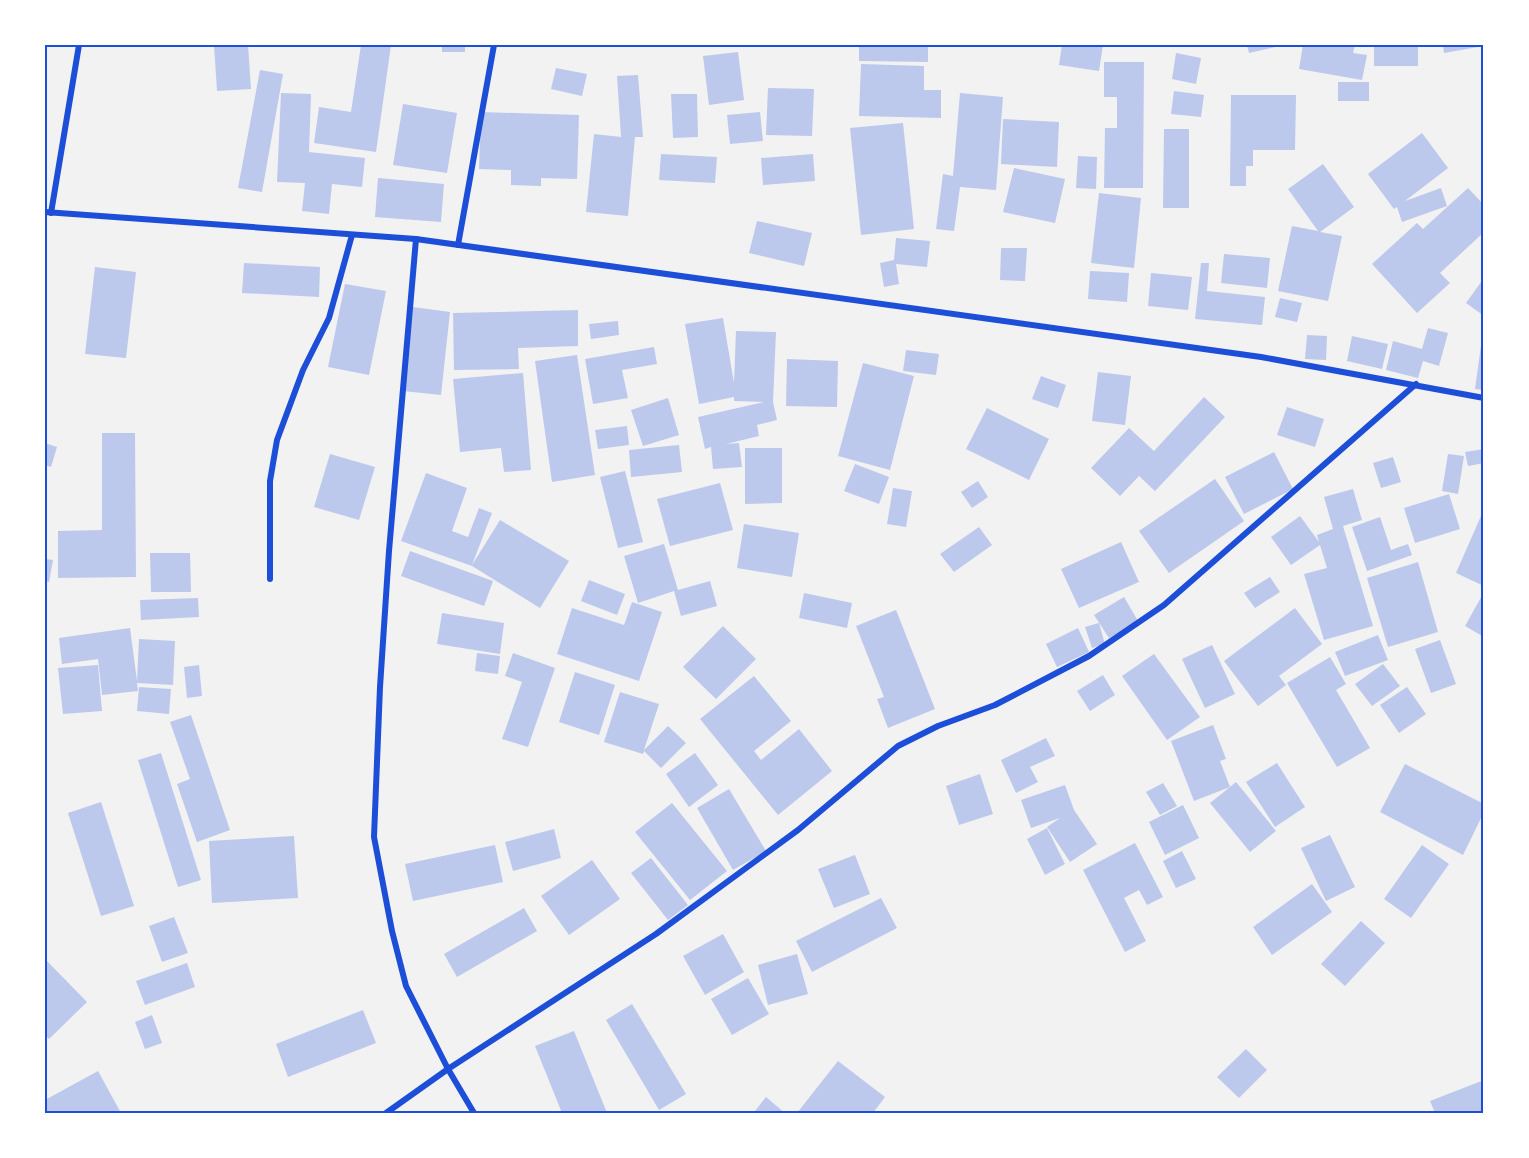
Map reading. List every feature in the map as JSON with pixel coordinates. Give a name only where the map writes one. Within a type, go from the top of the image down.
[{"type":"street","points":[[79,45],[48,213],[416,239],[1261,357],[1484,398]]},
{"type":"street","points":[[458,245],[494,45]]},
{"type":"street","points":[[270,579],[270,481],[277,440],[303,370],[329,318],[352,235]]},
{"type":"street","points":[[416,239],[389,550],[380,687],[374,837],[392,931],[406,986],[448,1069],[474,1113]]},
{"type":"street","points":[[386,1113],[448,1069],[656,934],[798,830],[898,746],[938,726],[995,705],[1089,656],[1164,605],[1416,384]]},
{"type":"building","points":[[214,45],[248,45],[251,89],[217,91]]},
{"type":"building","points":[[361,45],[391,45],[376,152],[314,143],[319,107],[351,112]]},
{"type":"building","points":[[442,45],[465,45],[465,52],[442,52]]},
{"type":"building","points":[[859,45],[928,45],[928,62],[859,61]]},
{"type":"building","points":[[1062,45],[1103,45],[1099,71],[1059,65]]},
{"type":"building","points":[[1247,45],[1280,45],[1280,46],[1249,53]]},
{"type":"building","points":[[1303,45],[1355,45],[1353,53],[1367,55],[1362,80],[1299,69]]},
{"type":"building","points":[[1374,45],[1418,45],[1418,66],[1374,66]]},
{"type":"building","points":[[1443,45],[1484,45],[1484,46],[1444,53]]},
{"type":"building","points":[[738,52],[744,100],[709,105],[703,56]]},
{"type":"building","points":[[1176,53],[1201,58],[1196,84],[1172,79]]},
{"type":"building","points":[[1104,62],[1144,62],[1143,188],[1104,188],[1105,128],[1117,128],[1117,97],[1104,97]]},
{"type":"building","points":[[861,64],[924,66],[924,90],[941,90],[941,118],[859,116]]},
{"type":"building","points":[[556,68],[587,74],[582,96],[551,89]]},
{"type":"building","points":[[260,70],[283,74],[262,192],[238,188]]},
{"type":"building","points":[[638,75],[643,137],[635,137],[628,216],[586,212],[594,134],[621,137],[617,76]]},
{"type":"building","points":[[1338,82],[1369,82],[1369,101],[1338,101]]},
{"type":"building","points":[[768,88],[814,89],[812,136],[766,135]]},
{"type":"building","points":[[1174,91],[1204,95],[1201,117],[1171,114]]},
{"type":"building","points":[[281,93],[311,94],[309,152],[365,158],[362,187],[332,184],[329,214],[302,211],[305,183],[277,182]]},
{"type":"building","points":[[960,93],[1003,97],[996,190],[960,187],[954,231],[936,229],[943,174],[953,176]]},
{"type":"building","points":[[671,94],[697,94],[698,137],[673,138]]},
{"type":"building","points":[[1231,95],[1296,95],[1295,150],[1253,150],[1253,166],[1246,166],[1246,186],[1230,186]]},
{"type":"building","points":[[403,104],[457,113],[447,173],[393,165]]},
{"type":"building","points":[[481,112],[579,115],[577,179],[541,178],[541,186],[511,185],[511,170],[479,169]]},
{"type":"building","points":[[760,112],[763,141],[730,144],[727,115]]},
{"type":"building","points":[[1003,119],[1059,122],[1057,167],[1001,164]]},
{"type":"building","points":[[903,123],[914,229],[861,235],[850,128]]},
{"type":"building","points":[[1164,129],[1189,129],[1189,208],[1163,208]]},
{"type":"building","points":[[1422,133],[1448,168],[1405,201],[1441,188],[1447,206],[1402,222],[1397,207],[1394,209],[1368,174]]},
{"type":"building","points":[[661,154],[717,157],[715,183],[659,180]]},
{"type":"building","points":[[813,154],[815,181],[763,185],[761,158]]},
{"type":"building","points":[[1078,156],[1097,157],[1096,189],[1076,188]]},
{"type":"building","points":[[1323,164],[1354,207],[1320,232],[1342,236],[1328,301],[1278,291],[1292,226],[1318,231],[1288,189]]},
{"type":"building","points":[[1014,168],[1065,179],[1055,223],[1003,212]]},
{"type":"building","points":[[378,178],[444,184],[441,222],[375,217]]},
{"type":"building","points":[[1468,188],[1484,205],[1484,232],[1440,273],[1450,283],[1417,313],[1372,264],[1417,223],[1423,229]]},
{"type":"building","points":[[1099,193],[1141,198],[1134,268],[1091,263]]},
{"type":"building","points":[[757,221],[812,233],[804,266],[749,253]]},
{"type":"building","points":[[896,238],[930,241],[927,267],[896,264],[899,284],[884,287],[880,263],[894,260]]},
{"type":"building","points":[[1001,248],[1027,248],[1025,281],[1000,280]]},
{"type":"building","points":[[1224,254],[1270,258],[1267,288],[1221,283]]},
{"type":"building","points":[[244,263],[320,267],[319,297],[242,293]]},
{"type":"building","points":[[1201,263],[1209,263],[1207,291],[1265,297],[1262,325],[1195,319]]},
{"type":"building","points":[[95,267],[136,272],[126,358],[85,354]]},
{"type":"building","points":[[1090,271],[1129,273],[1127,302],[1088,299]]},
{"type":"building","points":[[1151,273],[1192,277],[1188,310],[1148,306]]},
{"type":"building","points":[[1484,278],[1484,316],[1466,303]]},
{"type":"building","points":[[345,284],[386,291],[369,375],[328,367]]},
{"type":"building","points":[[1280,298],[1302,303],[1297,322],[1275,317]]},
{"type":"building","points":[[413,307],[450,312],[441,395],[403,391]]},
{"type":"building","points":[[578,310],[578,346],[518,348],[519,369],[454,370],[453,313]]},
{"type":"building","points":[[723,318],[734,383],[736,331],[776,332],[773,402],[777,420],[757,425],[759,436],[726,444],[739,443],[742,467],[713,469],[711,447],[705,449],[698,417],[764,402],[734,401],[734,397],[699,404],[685,324]]},
{"type":"building","points":[[618,321],[619,335],[591,339],[589,324]]},
{"type":"building","points":[[1428,328],[1448,333],[1439,366],[1423,361],[1418,378],[1386,370],[1393,341],[1422,349]]},
{"type":"building","points":[[1484,331],[1484,390],[1475,389]]},
{"type":"building","points":[[1307,335],[1327,336],[1326,360],[1305,359]]},
{"type":"building","points":[[1352,336],[1388,344],[1382,369],[1347,361]]},
{"type":"building","points":[[654,347],[657,364],[622,370],[628,398],[593,404],[585,359]]},
{"type":"building","points":[[906,350],[939,354],[936,375],[903,371]]},
{"type":"building","points":[[577,355],[595,475],[552,482],[535,361]]},
{"type":"building","points":[[787,359],[838,361],[837,407],[786,406]]},
{"type":"building","points":[[863,363],[914,376],[890,470],[838,456]]},
{"type":"building","points":[[1098,372],[1131,376],[1125,425],[1092,421]]},
{"type":"building","points":[[523,373],[531,470],[504,472],[501,448],[460,452],[453,379]]},
{"type":"building","points":[[1041,376],[1066,385],[1058,408],[1032,399]]},
{"type":"building","points":[[1204,397],[1225,417],[1155,491],[1139,476],[1120,496],[1091,468],[1129,428],[1154,451]]},
{"type":"building","points":[[668,398],[679,435],[643,446],[631,410]]},
{"type":"building","points":[[1287,407],[1324,419],[1315,447],[1277,435]]},
{"type":"building","points":[[987,408],[1049,439],[1029,480],[966,449]]},
{"type":"building","points":[[627,426],[629,445],[598,449],[595,430]]},
{"type":"building","points":[[102,433],[135,433],[136,577],[58,578],[58,531],[102,530]]},
{"type":"building","points":[[45,443],[57,447],[51,467],[45,465]]},
{"type":"building","points":[[679,445],[682,472],[631,477],[629,450]]},
{"type":"building","points":[[745,448],[782,448],[782,503],[745,504]]},
{"type":"building","points":[[1484,449],[1484,463],[1468,466],[1465,452]]},
{"type":"building","points":[[1274,452],[1293,489],[1244,514],[1225,477]]},
{"type":"building","points":[[330,454],[375,467],[359,520],[314,507]]},
{"type":"building","points":[[1448,454],[1464,456],[1458,494],[1442,491]]},
{"type":"building","points":[[1393,457],[1401,482],[1381,488],[1373,463]]},
{"type":"building","points":[[855,464],[889,477],[879,504],[844,491]]},
{"type":"building","points":[[625,471],[643,542],[618,548],[600,477]]},
{"type":"building","points":[[426,473],[467,488],[452,531],[468,537],[479,508],[492,513],[472,565],[500,520],[569,561],[540,608],[472,566],[401,541]]},
{"type":"building","points":[[1215,479],[1244,521],[1169,573],[1139,531]]},
{"type":"building","points":[[978,481],[988,497],[972,508],[961,492]]},
{"type":"building","points":[[720,483],[733,530],[670,546],[657,499]]},
{"type":"building","points":[[893,488],[912,491],[906,527],[887,524]]},
{"type":"building","points":[[1353,489],[1362,520],[1343,526],[1373,626],[1324,640],[1304,574],[1327,568],[1320,545],[1291,565],[1271,537],[1300,516],[1319,542],[1317,535],[1333,529],[1324,497]]},
{"type":"building","points":[[1449,494],[1460,529],[1415,543],[1404,508]]},
{"type":"building","points":[[1484,509],[1484,586],[1456,573]]},
{"type":"building","points":[[1380,517],[1391,550],[1408,544],[1412,555],[1367,571],[1352,527]]},
{"type":"building","points":[[744,524],[799,533],[792,577],[737,568]]},
{"type":"building","points":[[979,527],[992,545],[954,572],[940,554]]},
{"type":"building","points":[[1121,542],[1139,582],[1079,608],[1061,569]]},
{"type":"building","points":[[664,544],[678,590],[710,581],[717,606],[681,616],[674,591],[638,603],[624,556]]},
{"type":"building","points":[[410,551],[493,581],[484,606],[401,576]]},
{"type":"building","points":[[150,553],[190,553],[191,592],[151,592]]},
{"type":"building","points":[[45,559],[53,560],[49,582],[45,581]]},
{"type":"building","points":[[1418,562],[1438,632],[1388,647],[1367,578]]},
{"type":"building","points":[[1270,577],[1280,592],[1255,608],[1244,593]]},
{"type":"building","points":[[589,580],[625,594],[617,615],[581,601]]},
{"type":"building","points":[[1484,592],[1484,637],[1465,626]]},
{"type":"building","points":[[804,593],[852,603],[847,628],[799,618]]},
{"type":"building","points":[[1124,597],[1138,621],[1109,638],[1094,615]]},
{"type":"building","points":[[198,598],[199,617],[141,620],[140,600]]},
{"type":"building","points":[[632,602],[662,612],[639,681],[557,654],[572,608],[624,625]]},
{"type":"building","points":[[1295,608],[1322,644],[1279,676],[1286,685],[1258,706],[1224,661]]},
{"type":"building","points":[[896,610],[935,709],[888,728],[877,699],[884,697],[856,626]]},
{"type":"building","points":[[442,613],[504,623],[500,654],[437,644]]},
{"type":"building","points":[[1099,623],[1105,644],[1092,648],[1085,627]]},
{"type":"building","points":[[723,626],[756,659],[716,699],[683,667]]},
{"type":"building","points":[[130,628],[137,681],[139,639],[175,641],[173,685],[137,683],[138,691],[102,695],[98,659],[62,664],[59,638]]},
{"type":"building","points":[[1078,628],[1089,652],[1057,667],[1046,644]]},
{"type":"building","points":[[1378,635],[1388,660],[1345,676],[1335,652]]},
{"type":"building","points":[[1440,640],[1456,684],[1431,693],[1415,649]]},
{"type":"building","points":[[1212,645],[1235,694],[1205,708],[1182,659]]},
{"type":"building","points":[[477,653],[500,656],[498,674],[475,671]]},
{"type":"building","points":[[513,653],[555,668],[528,747],[502,739],[522,682],[505,676]]},
{"type":"building","points":[[1154,654],[1200,717],[1167,740],[1122,676]]},
{"type":"building","points":[[1330,657],[1346,684],[1336,690],[1370,748],[1337,767],[1287,683]]},
{"type":"building","points":[[1383,664],[1400,686],[1372,706],[1355,684]]},
{"type":"building","points":[[98,665],[102,711],[63,714],[58,668]]},
{"type":"building","points":[[199,665],[202,696],[187,698],[184,667]]},
{"type":"building","points":[[575,672],[615,685],[599,735],[559,722]]},
{"type":"building","points":[[1103,675],[1115,695],[1090,711],[1077,691]]},
{"type":"building","points":[[754,676],[791,721],[754,751],[761,760],[799,729],[832,771],[778,815],[700,719]]},
{"type":"building","points":[[139,687],[171,689],[169,714],[137,711]]},
{"type":"building","points":[[1407,687],[1426,714],[1399,733],[1380,705]]},
{"type":"building","points":[[620,692],[659,704],[644,750],[668,726],[686,743],[661,768],[644,751],[643,754],[604,742]]},
{"type":"building","points":[[191,715],[230,830],[197,842],[177,784],[190,779],[170,722]]},
{"type":"building","points":[[1213,725],[1226,759],[1220,761],[1230,787],[1194,801],[1171,741]]},
{"type":"building","points":[[1046,738],[1055,756],[1030,767],[1038,782],[1016,793],[1001,760]]},
{"type":"building","points":[[161,753],[201,880],[178,887],[138,760]]},
{"type":"building","points":[[695,753],[718,785],[689,807],[666,774]]},
{"type":"building","points":[[1277,763],[1305,807],[1275,827],[1246,782]]},
{"type":"building","points":[[1405,764],[1484,804],[1484,812],[1463,855],[1380,812]]},
{"type":"building","points":[[980,774],[993,814],[959,825],[946,786]]},
{"type":"building","points":[[1236,782],[1276,831],[1250,852],[1210,803]]},
{"type":"building","points":[[1163,783],[1177,806],[1160,815],[1146,792]]},
{"type":"building","points":[[1065,785],[1074,810],[1097,844],[1070,862],[1047,827],[1060,818],[1031,828],[1021,800]]},
{"type":"building","points":[[729,789],[766,851],[733,870],[697,808]]},
{"type":"building","points":[[101,802],[134,906],[101,916],[68,813]]},
{"type":"building","points":[[672,803],[727,871],[690,900],[635,832]]},
{"type":"building","points":[[1183,805],[1199,838],[1165,855],[1149,822]]},
{"type":"building","points":[[1047,828],[1065,864],[1045,875],[1027,839]]},
{"type":"building","points":[[554,829],[561,858],[513,871],[505,842]]},
{"type":"building","points":[[1330,835],[1355,887],[1326,901],[1301,848]]},
{"type":"building","points":[[294,836],[298,898],[212,903],[209,841]]},
{"type":"building","points":[[1135,843],[1163,897],[1147,905],[1139,890],[1124,898],[1146,941],[1125,952],[1083,870]]},
{"type":"building","points":[[495,845],[503,882],[413,901],[405,864]]},
{"type":"building","points":[[1422,845],[1449,864],[1411,918],[1384,899]]},
{"type":"building","points":[[1182,851],[1196,879],[1176,888],[1163,861]]},
{"type":"building","points":[[855,855],[870,894],[834,908],[818,869]]},
{"type":"building","points":[[651,858],[688,905],[668,920],[631,873]]},
{"type":"building","points":[[592,860],[620,899],[569,935],[541,896]]},
{"type":"building","points":[[1312,884],[1332,912],[1272,955],[1253,927]]},
{"type":"building","points":[[881,898],[897,928],[812,972],[796,941]]},
{"type":"building","points":[[524,908],[537,931],[457,977],[444,954]]},
{"type":"building","points":[[174,917],[188,953],[162,962],[149,926]]},
{"type":"building","points":[[1361,921],[1385,943],[1345,986],[1321,964]]},
{"type":"building","points":[[723,934],[744,972],[705,995],[683,956]]},
{"type":"building","points":[[797,954],[808,994],[768,1005],[758,965]]},
{"type":"building","points":[[45,959],[87,1002],[49,1039],[45,1035]]},
{"type":"building","points":[[187,963],[195,987],[145,1005],[136,981]]},
{"type":"building","points":[[748,978],[769,1014],[732,1035],[711,999]]},
{"type":"building","points":[[632,1004],[686,1094],[659,1110],[606,1020]]},
{"type":"building","points":[[363,1010],[376,1043],[288,1077],[276,1044]]},
{"type":"building","points":[[152,1015],[162,1043],[145,1049],[135,1022]]},
{"type":"building","points":[[574,1031],[607,1113],[562,1113],[535,1046]]},
{"type":"building","points":[[1246,1049],[1267,1070],[1239,1098],[1217,1077]]},
{"type":"building","points":[[838,1061],[885,1097],[873,1113],[797,1113]]},
{"type":"building","points":[[98,1071],[121,1113],[45,1113],[45,1100]]},
{"type":"building","points":[[1484,1080],[1484,1113],[1435,1113],[1430,1101]]},
{"type":"building","points":[[766,1097],[785,1113],[755,1111]]}]
